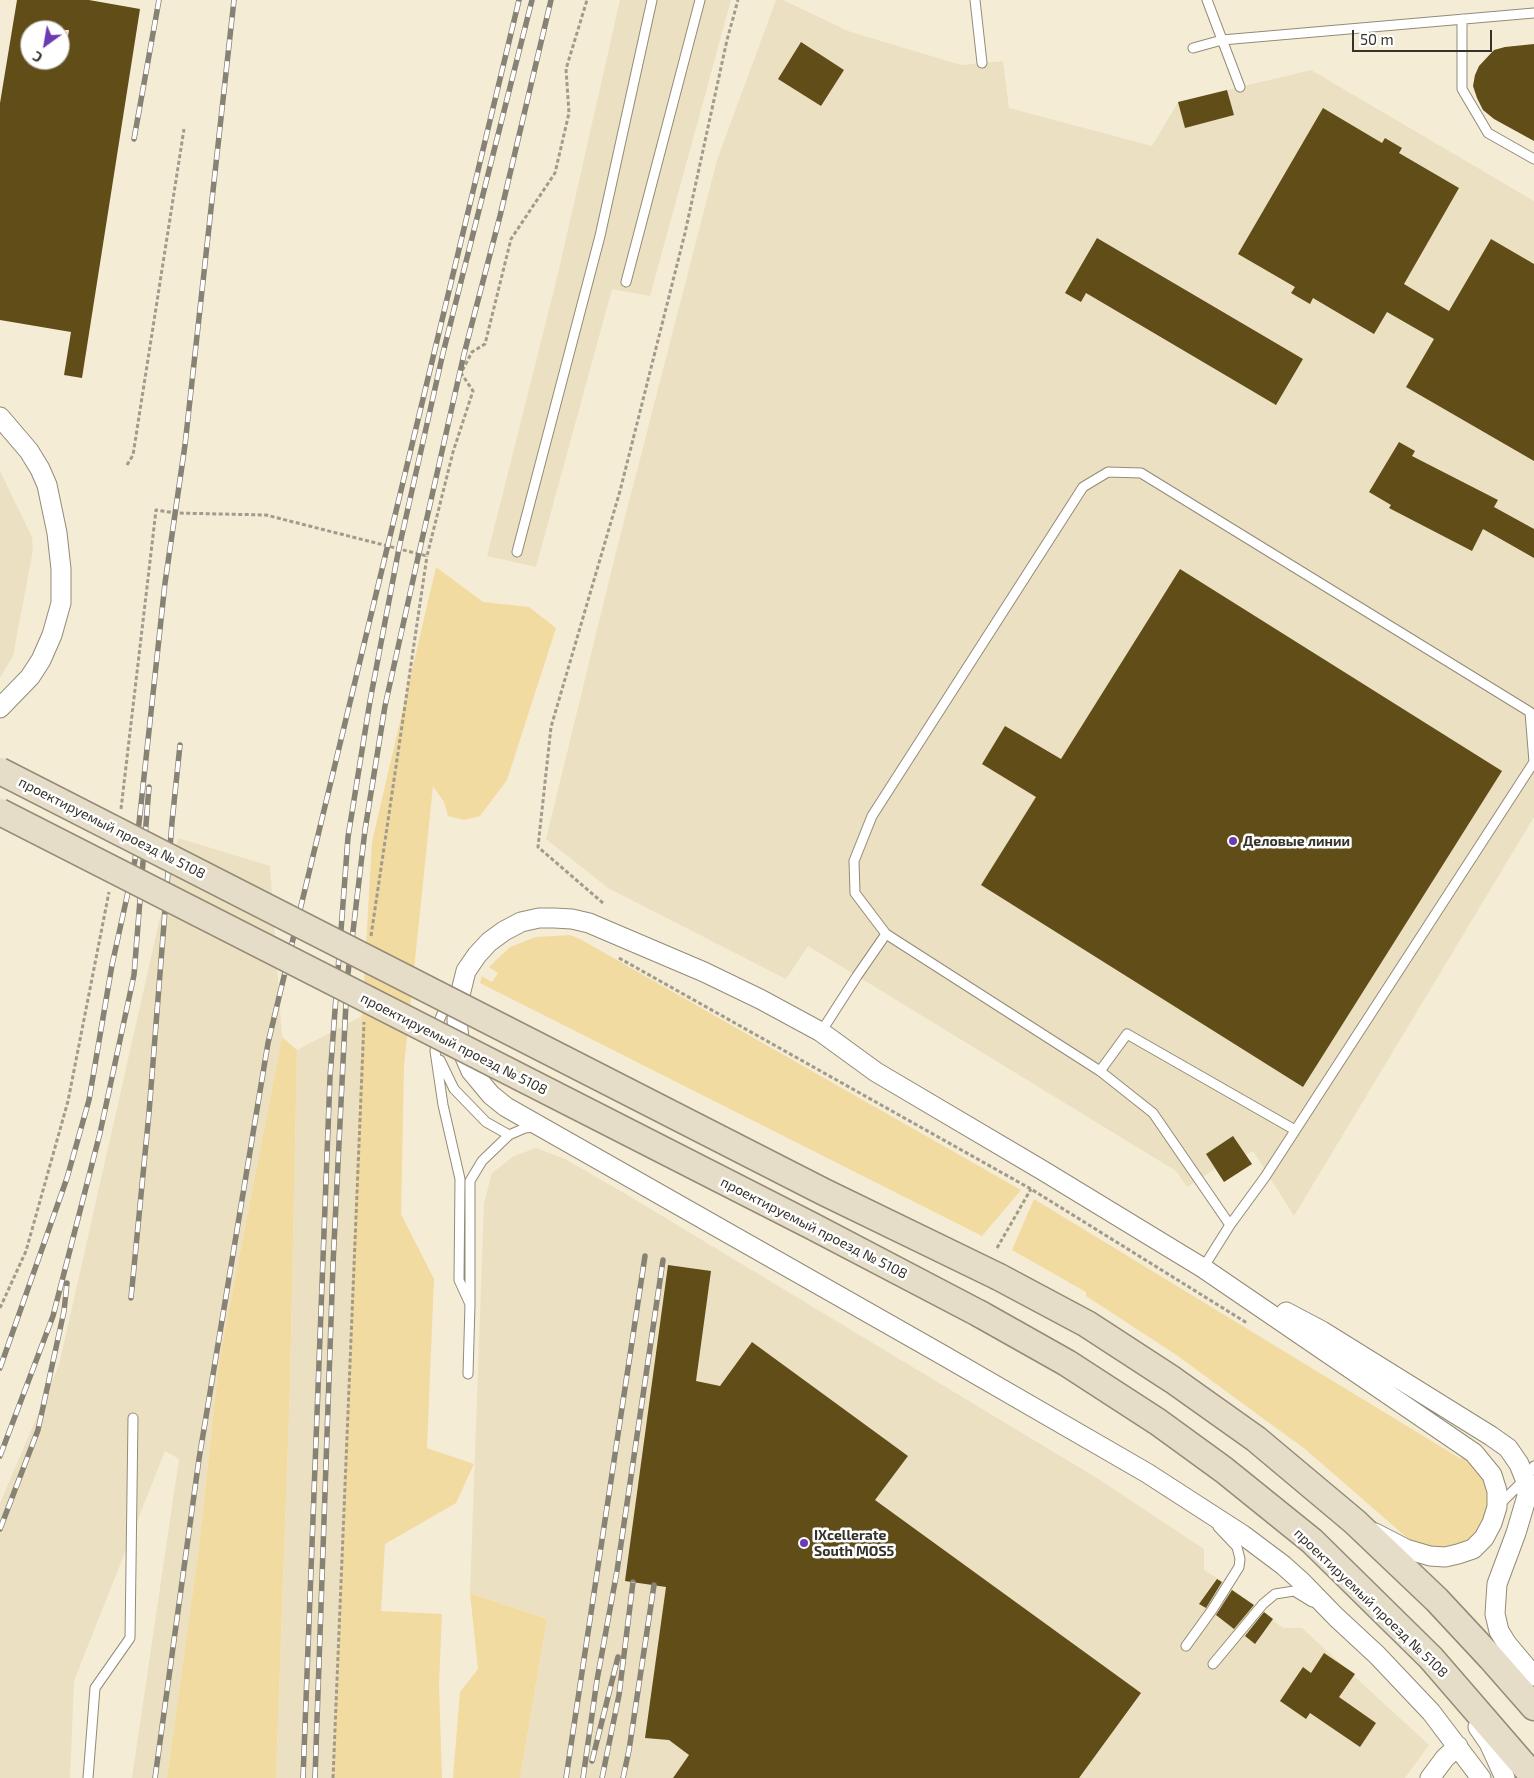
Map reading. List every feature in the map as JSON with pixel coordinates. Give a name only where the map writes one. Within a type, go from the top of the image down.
[{"type":"main road","name":"проектируемый проезд № 5108","points":[[0,771],[1087,1324],[1173,1380],[1256,1439],[1355,1522],[1437,1600],[1534,1707]]},
{"type":"main road","name":"проектируемый проезд № 5108","points":[[0,812],[803,1222],[980,1314],[1067,1363],[1158,1422],[1224,1470],[1312,1541],[1431,1658],[1534,1777]]},
{"type":"street","points":[[0,417],[29,451],[47,485],[61,569],[60,603],[48,644],[41,660],[15,695],[0,708]]},
{"type":"street","points":[[1355,1522],[1406,1549],[1430,1556],[1444,1557],[1458,1554],[1472,1549],[1484,1538],[1492,1523],[1497,1491],[1492,1475],[1474,1453],[1203,1268],[876,1072],[821,1032],[760,999],[704,972],[589,923],[572,919],[539,918],[521,922],[489,942],[477,955],[466,972],[458,1003],[457,1021],[464,1055],[471,1071],[491,1095],[506,1107],[1147,1473],[1243,1535],[1302,1582],[1377,1655],[1432,1712],[1481,1778]]},
{"type":"street","points":[[1203,1268],[1322,1331],[1491,1436],[1508,1448],[1519,1464],[1530,1472],[1527,1496],[1516,1533],[1497,1584],[1495,1614],[1499,1631],[1507,1644],[1534,1676]]},
{"type":"street","points":[[1431,1658],[1489,1743],[1505,1778]]},
{"type":"street","points":[[1430,1778],[1445,1758],[1458,1746]]},
{"type":"lane","points":[[517,552],[600,236],[652,0]]},
{"type":"lane","points":[[626,282],[700,0]]},
{"type":"lane","points":[[975,0],[982,63]]},
{"type":"lane","points":[[1207,0],[1240,87]]},
{"type":"lane","points":[[1193,48],[1222,40],[1534,13]]},
{"type":"lane","points":[[1462,19],[1462,89],[1488,132],[1534,159]]},
{"type":"lane","points":[[1203,1268],[1230,1225],[1265,1176],[1534,762],[1530,712],[1141,472],[1108,472],[1083,487],[872,816],[854,861],[855,893],[886,934],[1100,1071],[1153,1113],[1230,1225]]},
{"type":"lane","points":[[821,1032],[886,934]]},
{"type":"lane","points":[[466,972],[444,1006],[439,1021],[435,1051],[443,1105],[460,1179],[459,1280],[470,1304]]},
{"type":"lane","points":[[1100,1071],[1127,1034],[1295,1130]]},
{"type":"lane","points":[[435,1051],[454,1089],[486,1122],[509,1136]]},
{"type":"lane","points":[[468,1374],[470,1181],[482,1161],[509,1136],[525,1128],[539,1126]]},
{"type":"lane","points":[[88,1778],[95,1688],[130,1638],[133,1418]]},
{"type":"lane","points":[[1496,1507],[1530,1472]]},
{"type":"lane","points":[[1186,1646],[1235,1575],[1240,1559],[1237,1547],[1196,1506]]},
{"type":"lane","points":[[1213,1664],[1263,1604],[1275,1594],[1294,1591],[1336,1617]]},
{"type":"path","points":[[370,945],[427,556],[454,452],[473,391],[461,373],[472,352],[485,344],[510,239],[555,173],[569,113],[566,69],[587,0]]},
{"type":"path","points":[[603,903],[538,847],[551,727],[620,491],[685,233],[727,40],[738,0]]},
{"type":"path","points":[[126,465],[132,455],[184,129]]},
{"type":"path","points":[[120,814],[156,510],[175,513],[266,515],[427,556]]},
{"type":"path","points":[[0,1308],[26,1251],[68,1101],[110,883]]},
{"type":"path","points":[[332,1778],[364,1013]]},
{"type":"path","points":[[997,1248],[1031,1189]]},
{"type":"shaded area","points":[[620,0],[731,0],[650,296],[612,289],[536,567],[487,556],[557,278]]},
{"type":"shaded area","points":[[776,0],[783,0],[848,31],[961,65],[1003,61],[1009,108],[1152,146],[1178,102],[1311,70],[1534,201],[1534,817],[1294,1216],[1253,1151],[1246,1155],[1252,1164],[1224,1182],[1215,1169],[1187,1187],[1176,1171],[808,946],[786,979],[608,888],[546,839],[614,560],[717,160]]},
{"type":"shaded area","points":[[0,471],[32,537],[33,550],[13,656],[0,678]]},
{"type":"shaded area","points":[[436,567],[483,602],[529,607],[556,628],[507,780],[480,816],[464,820],[448,816],[444,802],[433,786],[404,1066],[401,1214],[434,1279],[427,1448],[474,1464],[456,1503],[385,1544],[381,1611],[442,1614],[439,1684],[442,1778],[332,1778],[362,1016],[372,842]]},
{"type":"shaded area","points":[[178,838],[270,866],[282,1037],[219,1361],[199,1546],[167,1778],[132,1778],[179,1459],[165,1451],[74,1681],[70,1778],[0,1778],[0,1503],[59,1365]]},
{"type":"shaded area","points":[[570,935],[1021,1190],[982,1236],[480,983],[482,976],[492,982],[498,973],[489,967],[510,947],[536,937]]},
{"type":"shaded area","points":[[362,1016],[332,1778],[276,1778],[290,1387],[297,1050]]},
{"type":"shaded area","points":[[282,1037],[297,1050],[290,1387],[276,1778],[167,1778],[199,1546],[219,1361]]},
{"type":"shaded area","points":[[536,1148],[565,1159],[624,1193],[1100,1480],[1204,1549],[1204,1570],[1283,1628],[1302,1628],[1429,1745],[1405,1778],[520,1778],[547,1619],[470,1593],[484,1203],[492,1173],[514,1156]]},
{"type":"shaded area","points":[[1034,1199],[1461,1459],[1465,1454],[1486,1480],[1489,1496],[1486,1521],[1476,1537],[1462,1547],[1430,1550],[1412,1542],[1305,1449],[1175,1354],[1086,1296],[1086,1292],[1012,1250]]},
{"type":"shaded area","points":[[470,1593],[547,1619],[520,1778],[453,1778],[460,1692],[478,1669]]},
{"type":"building","points":[[17,0],[89,0],[140,9],[82,378],[64,375],[71,332],[0,320],[0,103]]},
{"type":"building","points":[[801,42],[844,70],[821,106],[778,79]]},
{"type":"building","points":[[1534,44],[1534,141],[1494,119],[1483,110],[1473,86],[1479,66],[1494,50]]},
{"type":"building","points":[[1227,90],[1234,115],[1185,128],[1178,102]]},
{"type":"building","points":[[1323,108],[1382,143],[1385,138],[1402,148],[1399,153],[1459,188],[1404,284],[1449,311],[1491,239],[1534,264],[1534,461],[1406,387],[1434,339],[1387,312],[1374,334],[1313,298],[1310,304],[1291,293],[1295,287],[1238,254]]},
{"type":"building","points":[[1097,238],[1303,359],[1276,405],[1086,293],[1081,302],[1065,293]]},
{"type":"building","points":[[1399,442],[1415,451],[1412,456],[1498,500],[1494,507],[1534,529],[1534,558],[1483,529],[1472,551],[1389,508],[1391,505],[1369,492]]},
{"type":"building","name":"Деловые линии","points":[[1180,569],[1502,771],[1303,1087],[981,885],[1036,797],[982,764],[1005,726],[1061,759]]},
{"type":"building","points":[[1233,1136],[1252,1164],[1224,1182],[1206,1154]]},
{"type":"building","name":"IXcellerate South MOS5","points":[[668,1265],[711,1271],[696,1381],[720,1386],[752,1342],[908,1456],[875,1500],[1141,1693],[1079,1778],[673,1778],[689,1755],[669,1740],[645,1738],[666,1587],[625,1581]]},
{"type":"building","points":[[1217,1579],[1222,1582],[1206,1608],[1199,1604]]},
{"type":"building","points":[[1232,1590],[1254,1605],[1234,1629],[1216,1615]]},
{"type":"building","points":[[1264,1612],[1273,1619],[1255,1644],[1245,1636]]},
{"type":"building","points":[[1324,1653],[1355,1674],[1339,1697],[1376,1723],[1360,1747],[1310,1713],[1306,1719],[1280,1701],[1303,1667],[1311,1673]]},
{"type":"railway","points":[[134,139],[159,0]]},
{"type":"railway","points":[[0,1368],[67,1178],[89,1100],[112,965],[135,860],[165,583],[185,445],[234,0]]},
{"type":"railway","points":[[155,1778],[199,1459],[268,1043],[519,0]]},
{"type":"railway","points":[[303,1778],[330,1077],[348,837],[370,701],[399,548],[443,353],[532,0]]},
{"type":"railway","points":[[315,1778],[333,1264],[347,982],[365,830],[385,706],[419,553],[464,354],[500,216],[551,0]]},
{"type":"railway","points":[[131,1298],[149,1113],[172,822],[180,745]]},
{"type":"railway","points":[[0,1456],[53,1316],[100,1133],[134,975],[149,787]]},
{"type":"railway","points":[[566,1778],[645,1256]]},
{"type":"railway","points":[[583,1778],[597,1680],[617,1571],[663,1260]]},
{"type":"railway","points":[[0,1529],[38,1430],[64,1311],[67,1283]]},
{"type":"railway","points":[[602,1778],[619,1695],[633,1582]]},
{"type":"railway","points":[[623,1778],[654,1585]]},
{"type":"railway","points":[[592,1761],[618,1657]]},
{"type":"place","name":"Деловые линии","points":[[1233,841]]},
{"type":"place","name":"IXcellerate South MOS5","points":[[804,1543]]}]
